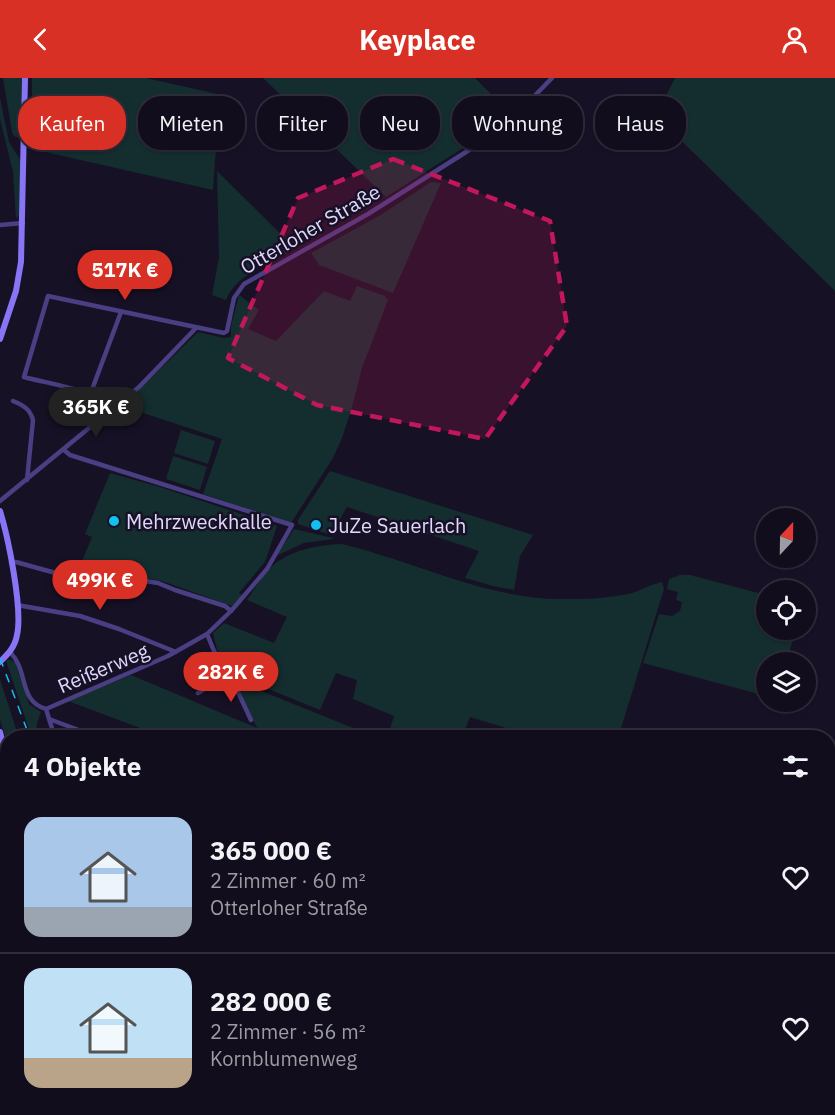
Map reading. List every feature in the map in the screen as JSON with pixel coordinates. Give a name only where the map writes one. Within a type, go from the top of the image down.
[{"type":"main road","points":[[0,339],[19,279],[25,78]]},
{"type":"main road","points":[[0,511],[17,605],[17,636],[10,652],[0,662]]},
{"type":"street","name":"Otterloher Straße","points":[[196,328],[224,333],[227,331],[234,298],[244,284],[368,214],[485,141],[513,118],[552,78]]},
{"type":"street","points":[[0,225],[22,223]]},
{"type":"street","points":[[0,501],[114,409],[166,362],[196,328],[48,296],[24,377],[90,394],[107,401],[114,409]]},
{"type":"street","points":[[90,394],[121,312]]},
{"type":"street","points":[[13,401],[22,404],[31,412],[33,420],[27,480]]},
{"type":"street","name":"Reißerweg","points":[[46,709],[176,652],[207,634],[231,612],[267,568],[292,525],[75,456],[64,450]]},
{"type":"street","points":[[11,563],[16,562],[113,588],[145,581],[158,583],[225,606],[231,612]]},
{"type":"street","points":[[17,605],[80,616],[176,652]]},
{"type":"street","points":[[207,634],[251,720]]},
{"type":"street","points":[[10,652],[21,670],[30,700],[38,707],[46,709],[52,730]]},
{"type":"street","points":[[198,693],[228,674]]},
{"type":"street","points":[[49,719],[79,730]]},
{"type":"highlighted area","points":[[393,159],[550,221],[567,326],[485,439],[317,405],[228,358],[298,198]]},
{"type":"green space","points":[[3,78],[22,78],[22,96],[18,96],[18,138],[12,132]]},
{"type":"green space","points":[[32,78],[146,78],[226,96],[138,96],[138,150],[217,150],[213,190],[36,150],[126,150],[126,96],[32,96]]},
{"type":"green space","points":[[263,78],[475,78],[493,96],[452,96],[452,150],[460,150],[386,197],[337,150],[348,150],[348,96],[282,96]]},
{"type":"green space","points":[[675,78],[835,78],[835,291],[686,145],[686,96],[666,96]]},
{"type":"green space","points":[[0,98],[9,142],[21,161],[19,215],[16,219],[13,172],[0,119]]},
{"type":"green space","points":[[217,171],[295,248],[246,276],[237,283],[226,300],[212,295],[219,257]]},
{"type":"green space","points":[[431,182],[441,183],[393,293],[319,265],[311,253],[379,216]]},
{"type":"green space","points":[[357,286],[385,296],[388,300],[362,368],[342,438],[333,458],[291,523],[203,494],[222,439],[122,406],[198,332],[224,338],[231,337],[231,326],[239,295],[259,310],[248,329],[276,341],[324,291],[350,301]]},
{"type":"green space","points":[[181,430],[215,441],[208,464],[174,453]]},
{"type":"green space","points":[[173,456],[207,467],[200,490],[166,479]]},
{"type":"green space","points":[[330,471],[533,535],[520,556],[514,590],[465,578],[479,551],[347,507],[331,535],[298,524],[298,520]]},
{"type":"green space","points":[[110,473],[277,526],[265,562],[239,593],[243,595],[232,606],[162,581],[140,577],[119,583],[122,573],[82,561],[92,537],[85,534]]},
{"type":"green space","points":[[294,529],[333,539],[304,543],[276,556]]},
{"type":"green space","points":[[342,544],[482,587],[539,598],[608,597],[632,593],[662,582],[664,589],[620,730],[512,730],[470,717],[465,730],[390,730],[394,716],[353,699],[357,680],[336,673],[320,710],[231,674],[217,649],[213,633],[224,623],[274,643],[287,617],[247,600],[261,579],[278,562],[295,553]]},
{"type":"green space","points":[[680,575],[690,575],[756,592],[756,640],[793,640],[789,652],[756,652],[756,693],[643,663],[659,614],[672,616],[680,611],[682,602],[676,600],[678,592],[667,589],[669,579]]},
{"type":"green space","points":[[11,660],[16,664],[29,704],[41,712],[37,730],[29,730],[6,661]]},
{"type":"green space","points":[[131,675],[257,728],[234,680],[358,730],[146,730],[68,701]]},
{"type":"green space","points":[[0,679],[16,730],[3,730],[0,720]]},
{"type":"railway","points":[[0,658],[27,730]]},
{"type":"place","name":"Mehrzweckhalle","points":[[114,521]]},
{"type":"place","name":"JuZe Sauerlach","points":[[316,525]]}]
